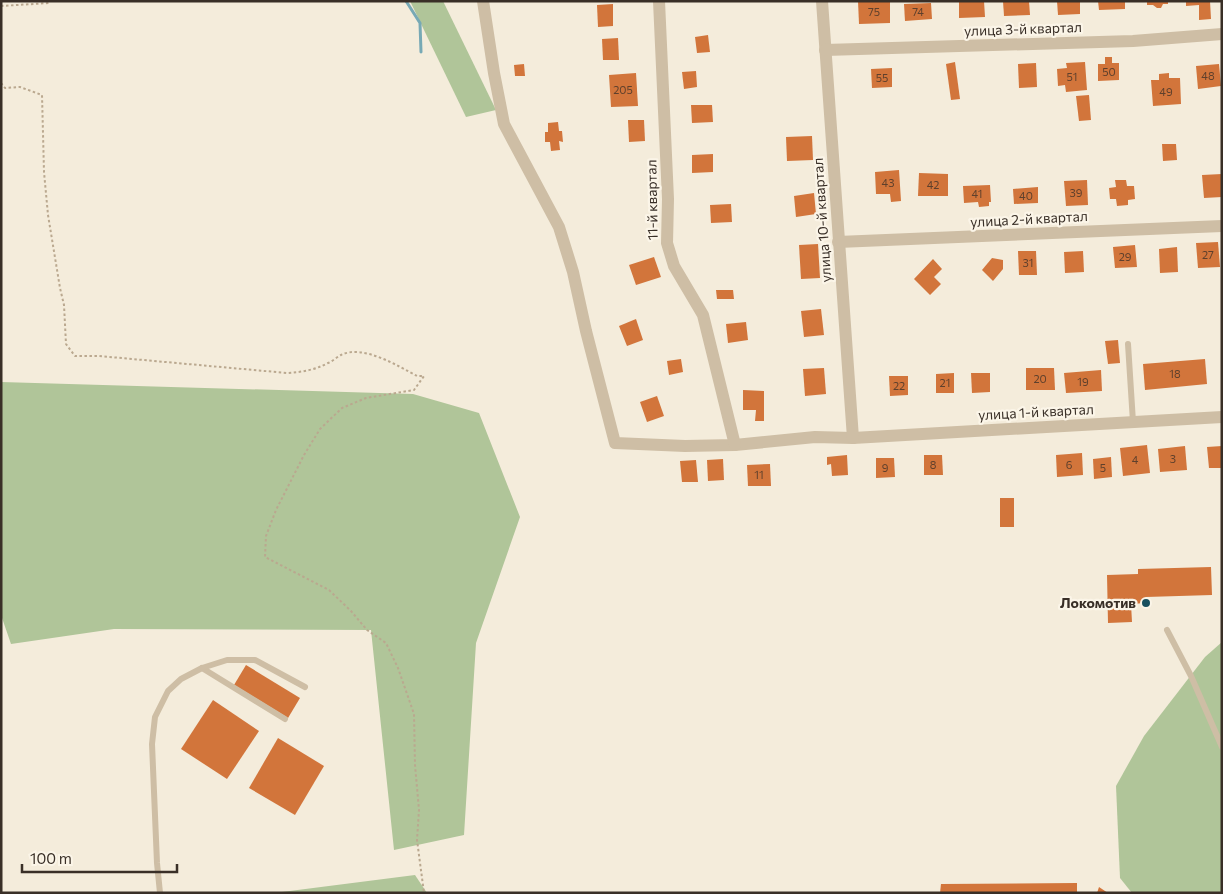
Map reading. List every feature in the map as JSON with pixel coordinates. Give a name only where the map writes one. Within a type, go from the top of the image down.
[{"type":"street","name":"улица 1-й квартал","points":[[483,1],[504,124],[559,227],[573,272],[588,340],[615,443],[685,446],[736,444],[815,437],[853,438],[1222,417]]},
{"type":"street","name":"11-й квартал","points":[[660,1],[668,199],[667,243],[674,266],[702,315],[736,444]]},
{"type":"street","name":"улица 10-й квартал","points":[[822,1],[853,438]]},
{"type":"street","name":"улица 3-й квартал","points":[[825,50],[1133,41],[1222,34]]},
{"type":"street","name":"улица 2-й квартал","points":[[838,242],[1222,226]]},
{"type":"lane","points":[[1128,344],[1133,422]]},
{"type":"lane","points":[[1167,630],[1191,676],[1222,747]]},
{"type":"lane","points":[[160,893],[156,863],[152,744],[155,717],[168,691],[181,679],[202,668],[228,660],[255,660],[305,687]]},
{"type":"lane","points":[[202,668],[286,719]]},
{"type":"path","points":[[1,6],[49,3],[50,1]]},
{"type":"path","points":[[1,83],[5,88],[20,87],[42,95],[48,214],[64,305],[66,344],[74,356],[99,356],[287,373],[309,371],[343,354],[362,352],[377,356],[417,376],[424,376],[414,390],[366,398],[342,408],[320,428],[276,510],[266,536],[266,558],[329,590],[367,630],[386,643],[398,668],[414,714],[415,765],[419,810],[416,840],[424,893]]},
{"type":"green space","points":[[410,1],[443,1],[496,110],[466,117]]},
{"type":"green space","points":[[1,382],[413,394],[479,413],[520,517],[476,643],[464,835],[394,850],[371,630],[114,629],[11,644],[1,615]]},
{"type":"green space","points":[[1222,642],[1222,893],[1132,893],[1120,878],[1116,786],[1144,736],[1205,657]]},
{"type":"green space","points":[[415,875],[427,893],[274,893]]},
{"type":"building","points":[[858,1],[890,1],[890,23],[859,24]]},
{"type":"building","points":[[959,1],[984,1],[985,17],[959,18]]},
{"type":"building","points":[[1003,1],[1029,1],[1030,15],[1004,16]]},
{"type":"building","points":[[1057,1],[1080,1],[1080,14],[1058,15]]},
{"type":"building","points":[[1098,1],[1125,1],[1125,9],[1099,10]]},
{"type":"building","points":[[1147,1],[1168,1],[1168,4],[1163,4],[1161,8],[1157,8],[1153,5],[1147,5]]},
{"type":"building","points":[[1186,1],[1210,1],[1211,19],[1199,20],[1199,5],[1186,6]]},
{"type":"building","points":[[931,3],[932,19],[905,21],[904,4]]},
{"type":"building","points":[[613,4],[613,26],[598,27],[597,5]]},
{"type":"building","points":[[708,35],[710,52],[697,53],[695,37]]},
{"type":"building","points":[[618,38],[619,60],[603,60],[602,39]]},
{"type":"building","points":[[1105,57],[1112,57],[1112,63],[1119,63],[1119,80],[1098,81],[1098,64],[1105,64]]},
{"type":"building","points":[[955,62],[960,99],[951,100],[946,64]]},
{"type":"building","points":[[1085,62],[1087,90],[1066,92],[1065,85],[1058,86],[1057,69],[1067,68],[1066,63]]},
{"type":"building","points":[[1036,63],[1037,87],[1019,88],[1018,64]]},
{"type":"building","points":[[524,64],[525,76],[515,76],[514,65]]},
{"type":"building","points":[[1219,64],[1221,86],[1198,89],[1196,66]]},
{"type":"building","points":[[892,68],[892,87],[872,88],[871,69]]},
{"type":"building","points":[[696,71],[697,87],[684,89],[682,72]]},
{"type":"building","points":[[636,73],[638,106],[611,107],[609,75]]},
{"type":"building","points":[[1169,73],[1169,78],[1180,78],[1181,104],[1153,106],[1151,80],[1159,80],[1159,74]]},
{"type":"building","points":[[1089,95],[1091,120],[1079,121],[1076,96]]},
{"type":"building","points":[[691,105],[712,105],[713,122],[692,123]]},
{"type":"building","points":[[628,120],[644,120],[645,141],[629,142]]},
{"type":"building","points":[[558,122],[559,131],[562,131],[563,142],[559,141],[560,150],[551,151],[550,142],[545,142],[545,132],[548,132],[548,123]]},
{"type":"building","points":[[812,136],[813,160],[787,161],[786,137]]},
{"type":"building","points":[[1162,144],[1176,144],[1177,160],[1163,161]]},
{"type":"building","points":[[713,154],[713,172],[692,173],[692,155]]},
{"type":"building","points":[[899,170],[901,201],[891,202],[890,194],[876,194],[875,172]]},
{"type":"building","points":[[919,173],[948,174],[948,196],[918,196]]},
{"type":"building","points":[[1222,174],[1222,197],[1204,198],[1202,175]]},
{"type":"building","points":[[1087,180],[1088,205],[1066,206],[1064,181]]},
{"type":"building","points":[[1115,180],[1126,180],[1127,186],[1134,186],[1135,199],[1128,200],[1128,205],[1117,206],[1116,199],[1110,199],[1109,188],[1116,187]]},
{"type":"building","points":[[990,185],[991,202],[989,202],[989,206],[979,207],[978,202],[964,203],[963,186]]},
{"type":"building","points":[[1038,187],[1038,203],[1014,204],[1013,189]]},
{"type":"building","points":[[814,193],[816,214],[796,217],[794,196]]},
{"type":"building","points":[[731,204],[732,222],[711,223],[710,205]]},
{"type":"building","points":[[1218,242],[1220,267],[1198,268],[1196,243]]},
{"type":"building","points":[[818,244],[820,278],[801,279],[799,245]]},
{"type":"building","points":[[1135,245],[1137,267],[1115,268],[1113,247]]},
{"type":"building","points":[[1177,247],[1178,272],[1160,273],[1159,249]]},
{"type":"building","points":[[1018,251],[1036,251],[1037,275],[1019,275]]},
{"type":"building","points":[[1083,251],[1084,272],[1065,273],[1064,252]]},
{"type":"building","points":[[654,257],[661,277],[636,285],[629,265]]},
{"type":"building","points":[[992,258],[1003,260],[1003,269],[993,281],[982,270]]},
{"type":"building","points":[[933,259],[942,269],[934,277],[941,284],[930,295],[914,279]]},
{"type":"building","points":[[716,290],[733,290],[734,299],[717,299]]},
{"type":"building","points":[[821,309],[824,335],[804,337],[801,311]]},
{"type":"building","points":[[636,319],[643,340],[627,346],[619,326]]},
{"type":"building","points":[[746,322],[748,340],[728,343],[726,324]]},
{"type":"building","points":[[1118,340],[1120,363],[1108,364],[1105,341]]},
{"type":"building","points":[[681,359],[683,372],[669,375],[667,361]]},
{"type":"building","points":[[1205,359],[1207,384],[1145,390],[1143,364]]},
{"type":"building","points":[[824,368],[826,394],[805,396],[803,369]]},
{"type":"building","points":[[1026,368],[1054,368],[1055,390],[1026,390]]},
{"type":"building","points":[[1101,370],[1102,391],[1066,393],[1064,373]]},
{"type":"building","points":[[954,373],[954,393],[936,393],[936,374]]},
{"type":"building","points":[[971,373],[990,373],[990,392],[972,393]]},
{"type":"building","points":[[889,376],[908,376],[908,395],[890,396]]},
{"type":"building","points":[[743,390],[764,391],[764,421],[755,421],[756,410],[743,410]]},
{"type":"building","points":[[657,396],[664,416],[647,422],[640,402]]},
{"type":"building","points":[[1147,445],[1150,473],[1123,476],[1120,448]]},
{"type":"building","points":[[1185,446],[1187,470],[1160,472],[1158,449]]},
{"type":"building","points":[[1222,446],[1222,468],[1209,468],[1207,447]]},
{"type":"building","points":[[1082,453],[1083,475],[1057,477],[1056,455]]},
{"type":"building","points":[[847,455],[848,475],[832,476],[831,464],[827,465],[827,457]]},
{"type":"building","points":[[924,455],[942,455],[943,475],[924,475]]},
{"type":"building","points":[[1111,457],[1112,477],[1094,479],[1093,459]]},
{"type":"building","points":[[876,458],[894,458],[895,477],[876,478]]},
{"type":"building","points":[[723,459],[724,480],[708,481],[707,460]]},
{"type":"building","points":[[696,460],[698,482],[682,482],[680,461]]},
{"type":"building","points":[[770,464],[771,486],[748,486],[747,465]]},
{"type":"building","points":[[1000,498],[1014,498],[1014,527],[1000,527]]},
{"type":"building","points":[[1211,567],[1212,595],[1146,597],[1146,603],[1131,604],[1132,622],[1108,623],[1107,575],[1138,574],[1138,569]]},
{"type":"building","points":[[246,665],[300,698],[288,718],[234,685]]},
{"type":"building","points":[[213,700],[259,731],[227,779],[181,749]]},
{"type":"building","points":[[278,738],[324,766],[295,815],[249,788]]},
{"type":"building","points":[[1077,883],[1077,893],[940,893],[941,884]]},
{"type":"building","points":[[1099,887],[1108,893],[1097,893]]},
{"type":"waterway","points":[[406,1],[420,23],[421,52]]},
{"type":"place","name":"Локомотив","points":[[1146,603]]}]
